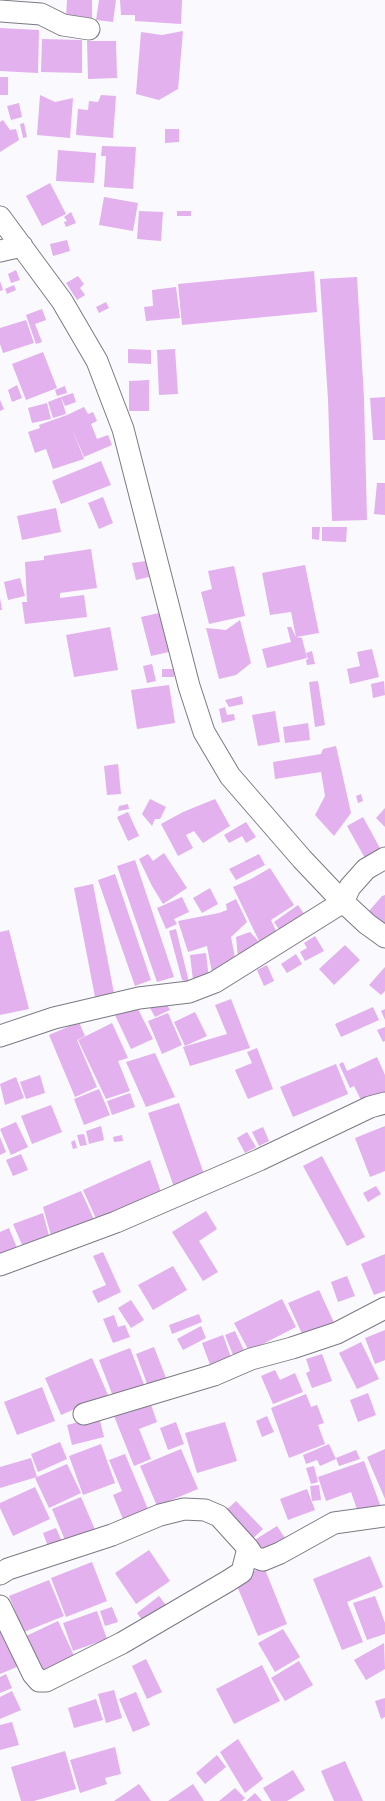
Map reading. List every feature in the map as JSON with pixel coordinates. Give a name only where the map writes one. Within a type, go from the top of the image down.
[{"type":"street","points":[[0,11],[41,14],[63,25],[89,28]]},
{"type":"street","points":[[0,217],[62,300],[97,361],[122,429],[189,686],[204,732],[230,776],[302,860],[343,902],[367,924],[385,937]]},
{"type":"street","points":[[0,251],[22,246]]},
{"type":"street","points":[[0,1036],[54,1018],[139,998],[189,992],[215,982],[343,902],[350,887],[366,869],[385,858]]},
{"type":"street","points":[[0,1265],[116,1222],[258,1160],[370,1107],[385,1103]]},
{"type":"street","points":[[84,1414],[214,1375],[251,1359],[292,1348],[337,1333],[385,1308]]},
{"type":"street","points":[[0,1574],[8,1568],[112,1536],[160,1515],[184,1509],[205,1510],[218,1516],[248,1548],[254,1557],[263,1560],[280,1553],[334,1523],[385,1516]]},
{"type":"street","points":[[0,1606],[33,1674],[39,1680],[46,1681],[122,1642],[223,1585],[242,1572],[248,1548]]},
{"type":"building","points":[[67,0],[92,0],[92,18],[66,17]]},
{"type":"building","points":[[99,0],[116,0],[113,22],[96,20]]},
{"type":"building","points":[[120,0],[182,0],[181,24],[135,21],[135,15],[121,15]]},
{"type":"building","points":[[0,28],[39,30],[38,73],[0,71]]},
{"type":"building","points":[[183,31],[178,89],[159,100],[136,94],[141,32],[162,35]]},
{"type":"building","points":[[42,39],[82,40],[82,73],[41,72]]},
{"type":"building","points":[[87,41],[116,41],[117,78],[88,79]]},
{"type":"building","points":[[0,77],[8,77],[8,95],[0,95]]},
{"type":"building","points":[[40,95],[55,102],[73,98],[70,138],[37,135]]},
{"type":"building","points":[[101,95],[116,96],[113,138],[76,135],[78,109],[88,110],[89,101],[98,102]]},
{"type":"building","points":[[19,103],[22,117],[11,120],[7,106]]},
{"type":"building","points":[[3,120],[10,130],[16,129],[19,140],[0,152],[0,122]]},
{"type":"building","points":[[24,123],[27,137],[23,138],[20,124]]},
{"type":"building","points":[[165,129],[179,129],[179,142],[165,143]]},
{"type":"building","points":[[102,146],[136,147],[133,189],[104,187],[106,156],[101,156]]},
{"type":"building","points":[[58,150],[96,153],[94,183],[56,181]]},
{"type":"building","points":[[50,183],[66,214],[42,226],[26,196]]},
{"type":"building","points":[[104,197],[138,203],[133,231],[99,225]]},
{"type":"building","points":[[139,211],[163,212],[161,241],[137,239]]},
{"type":"building","points":[[177,211],[191,211],[191,216],[177,216]]},
{"type":"building","points":[[71,212],[76,223],[66,227],[64,222],[67,221],[64,217]]},
{"type":"building","points":[[67,240],[70,251],[53,256],[50,244]]},
{"type":"building","points":[[16,270],[20,280],[11,283],[8,274]]},
{"type":"building","points":[[314,271],[317,312],[182,325],[178,284]]},
{"type":"building","points":[[78,276],[84,284],[80,288],[85,295],[77,300],[66,283]]},
{"type":"building","points":[[357,277],[364,399],[367,520],[332,521],[328,399],[320,279]]},
{"type":"building","points":[[0,281],[3,290],[0,291]]},
{"type":"building","points":[[14,285],[16,290],[7,294],[5,289]]},
{"type":"building","points":[[176,287],[180,318],[146,321],[144,307],[153,306],[152,290]]},
{"type":"building","points":[[106,302],[109,308],[99,313],[96,307]]},
{"type":"building","points":[[42,309],[46,320],[35,324],[42,342],[36,344],[26,315]]},
{"type":"building","points":[[26,320],[34,343],[3,353],[0,344],[0,328]]},
{"type":"building","points":[[128,349],[151,350],[151,364],[128,363]]},
{"type":"building","points":[[175,349],[178,394],[159,395],[157,350]]},
{"type":"building","points":[[43,352],[57,388],[26,400],[12,364]]},
{"type":"building","points":[[149,380],[149,411],[129,411],[129,381]]},
{"type":"building","points":[[17,385],[22,398],[12,402],[8,390]]},
{"type":"building","points":[[65,386],[67,393],[57,396],[55,390]]},
{"type":"building","points":[[73,393],[76,402],[65,406],[61,397]]},
{"type":"building","points":[[61,397],[66,414],[53,418],[48,402]]},
{"type":"building","points":[[385,397],[385,440],[373,440],[370,398]]},
{"type":"building","points":[[0,400],[4,409],[0,411]]},
{"type":"building","points":[[47,403],[51,419],[32,423],[28,408]]},
{"type":"building","points":[[84,407],[88,414],[93,412],[97,421],[91,424],[97,439],[108,435],[112,445],[84,457],[72,429],[84,459],[53,469],[46,449],[35,453],[28,432],[40,428],[39,425]]},
{"type":"building","points":[[101,461],[111,485],[61,504],[52,481]]},
{"type":"building","points":[[377,483],[385,483],[385,515],[374,514]]},
{"type":"building","points":[[103,497],[113,523],[99,529],[88,503]]},
{"type":"building","points":[[56,508],[61,532],[22,540],[17,516]]},
{"type":"building","points":[[312,527],[320,527],[319,540],[312,539]]},
{"type":"building","points":[[322,527],[347,527],[346,542],[322,541]]},
{"type":"building","points":[[91,549],[97,588],[60,593],[60,598],[84,595],[87,617],[25,624],[22,602],[27,602],[25,562],[44,560],[44,556]]},
{"type":"building","points":[[146,561],[149,577],[136,580],[132,563]]},
{"type":"building","points":[[305,565],[319,633],[296,637],[291,612],[270,615],[262,573]]},
{"type":"building","points":[[234,566],[245,616],[209,624],[201,592],[212,589],[208,571]]},
{"type":"building","points":[[20,578],[25,596],[8,600],[4,582]]},
{"type":"building","points":[[0,598],[2,610],[0,610]]},
{"type":"building","points":[[159,613],[169,652],[151,656],[141,617]]},
{"type":"building","points":[[240,620],[251,663],[236,675],[219,679],[206,628],[226,630]]},
{"type":"building","points":[[110,627],[118,670],[74,677],[66,635]]},
{"type":"building","points":[[287,627],[291,627],[296,637],[302,638],[307,658],[267,668],[262,649],[291,642]]},
{"type":"building","points":[[372,649],[379,677],[350,684],[347,669],[360,666],[357,652]]},
{"type":"building","points":[[312,651],[315,664],[307,665],[306,660],[308,659],[306,653]]},
{"type":"building","points":[[152,664],[156,681],[147,683],[143,666]]},
{"type":"building","points":[[162,669],[174,669],[174,677],[162,677]]},
{"type":"building","points":[[318,681],[325,725],[315,727],[309,682]]},
{"type":"building","points":[[384,681],[385,695],[373,698],[371,684]]},
{"type":"building","points":[[169,685],[175,723],[137,729],[131,690]]},
{"type":"building","points":[[242,696],[243,704],[229,707],[225,700]]},
{"type":"building","points":[[225,707],[227,715],[234,714],[235,720],[222,723],[219,709]]},
{"type":"building","points":[[275,711],[280,742],[258,746],[252,715]]},
{"type":"building","points":[[308,723],[310,740],[285,743],[283,727]]},
{"type":"building","points":[[336,746],[351,813],[334,836],[315,815],[325,796],[321,772],[275,779],[273,762],[321,754],[323,749]]},
{"type":"building","points":[[118,764],[121,794],[107,795],[104,766]]},
{"type":"building","points":[[361,794],[363,801],[358,803],[356,796]]},
{"type":"building","points":[[150,799],[166,807],[160,819],[155,819],[152,826],[142,814]]},
{"type":"building","points":[[215,799],[230,826],[203,843],[194,831],[186,835],[193,848],[178,856],[161,824],[183,812]]},
{"type":"building","points":[[128,804],[129,809],[118,811],[119,806]]},
{"type":"building","points":[[385,808],[385,827],[376,818]]},
{"type":"building","points":[[128,812],[139,836],[128,841],[117,817]]},
{"type":"building","points":[[363,817],[382,852],[366,860],[347,826]]},
{"type":"building","points":[[246,822],[256,837],[246,843],[242,836],[229,843],[224,835]]},
{"type":"building","points":[[164,853],[187,888],[163,904],[152,886],[139,859],[148,854],[153,861]]},
{"type":"building","points":[[259,854],[265,865],[236,880],[229,869]]},
{"type":"building","points":[[135,860],[174,977],[157,982],[117,866]]},
{"type":"building","points":[[270,868],[294,905],[271,920],[278,935],[260,943],[233,887]]},
{"type":"building","points":[[115,874],[151,980],[135,986],[98,880]]},
{"type":"building","points":[[93,884],[114,993],[95,997],[74,888]]},
{"type":"building","points":[[210,888],[218,904],[202,913],[193,898]]},
{"type":"building","points":[[385,895],[385,925],[369,911],[382,896]]},
{"type":"building","points":[[182,897],[189,912],[174,919],[177,924],[166,929],[157,908]]},
{"type":"building","points":[[236,899],[247,922],[231,937],[237,968],[212,973],[207,946],[188,952],[178,921],[227,910],[226,904]]},
{"type":"building","points":[[298,905],[307,918],[283,935],[274,922]]},
{"type":"building","points":[[176,929],[189,982],[182,980],[169,931]]},
{"type":"building","points":[[9,930],[29,1009],[0,1015],[0,932]]},
{"type":"building","points":[[250,932],[260,943],[238,958],[236,937]]},
{"type":"building","points":[[315,936],[324,951],[305,961],[300,952],[307,948],[304,943]]},
{"type":"building","points":[[345,945],[360,960],[334,985],[319,969]]},
{"type":"building","points":[[206,953],[209,979],[193,980],[190,955]]},
{"type":"building","points":[[296,954],[302,964],[287,973],[281,964]]},
{"type":"building","points":[[267,965],[274,981],[264,986],[257,970]]},
{"type":"building","points":[[385,967],[385,991],[381,995],[369,985]]},
{"type":"building","points":[[231,999],[250,1048],[190,1066],[183,1047],[227,1034],[215,1005]]},
{"type":"building","points":[[165,1001],[170,1010],[155,1017],[150,1008]]},
{"type":"building","points":[[136,1005],[153,1039],[131,1049],[115,1015]]},
{"type":"building","points":[[373,1007],[379,1020],[341,1037],[335,1024]]},
{"type":"building","points":[[385,1009],[385,1020],[381,1011]]},
{"type":"building","points":[[195,1012],[207,1036],[185,1046],[174,1022]]},
{"type":"building","points":[[168,1013],[182,1045],[162,1054],[148,1021]]},
{"type":"building","points":[[79,1022],[85,1036],[77,1040],[97,1087],[75,1097],[49,1035]]},
{"type":"building","points":[[112,1023],[128,1058],[118,1061],[130,1091],[106,1099],[78,1040]]},
{"type":"building","points":[[385,1027],[385,1041],[383,1042],[377,1030]]},
{"type":"building","points":[[257,1048],[273,1089],[248,1099],[235,1070],[252,1063],[247,1052]]},
{"type":"building","points":[[155,1053],[175,1097],[146,1107],[126,1062]]},
{"type":"building","points":[[377,1057],[385,1075],[385,1093],[363,1104],[354,1086],[350,1088],[339,1064],[343,1062],[347,1071]]},
{"type":"building","points":[[336,1064],[348,1094],[293,1117],[280,1087]]},
{"type":"building","points":[[40,1075],[45,1093],[26,1099],[20,1082]]},
{"type":"building","points":[[16,1077],[24,1098],[5,1105],[0,1084]]},
{"type":"building","points":[[99,1089],[110,1115],[84,1125],[74,1099]]},
{"type":"building","points":[[130,1093],[135,1107],[112,1115],[107,1101]]},
{"type":"building","points":[[179,1103],[205,1177],[174,1187],[148,1113]]},
{"type":"building","points":[[51,1105],[62,1132],[32,1144],[21,1116]]},
{"type":"building","points":[[16,1122],[28,1147],[11,1155],[0,1129]]},
{"type":"building","points":[[101,1126],[104,1140],[89,1144],[86,1131]]},
{"type":"building","points":[[385,1126],[385,1171],[370,1177],[355,1138]]},
{"type":"building","points":[[263,1127],[269,1141],[259,1146],[252,1132]]},
{"type":"building","points":[[247,1132],[256,1147],[245,1153],[237,1138]]},
{"type":"building","points":[[84,1134],[87,1145],[80,1146],[77,1135]]},
{"type":"building","points":[[122,1135],[123,1141],[114,1142],[113,1137]]},
{"type":"building","points":[[0,1137],[6,1152],[0,1155]]},
{"type":"building","points":[[75,1140],[77,1148],[73,1149],[71,1142]]},
{"type":"building","points":[[21,1154],[28,1170],[13,1176],[6,1160]]},
{"type":"building","points":[[322,1156],[365,1237],[347,1246],[303,1166]]},
{"type":"building","points":[[150,1160],[163,1198],[99,1225],[83,1190]]},
{"type":"building","points":[[376,1186],[381,1194],[368,1202],[363,1193]]},
{"type":"building","points":[[81,1191],[96,1224],[52,1239],[43,1207]]},
{"type":"building","points":[[206,1211],[217,1229],[199,1241],[218,1272],[203,1281],[172,1232]]},
{"type":"building","points":[[43,1213],[49,1236],[23,1247],[13,1224]]},
{"type":"building","points":[[9,1228],[17,1248],[0,1254],[0,1232]]},
{"type":"building","points":[[103,1252],[121,1292],[98,1303],[92,1291],[106,1285],[93,1256]]},
{"type":"building","points":[[385,1254],[385,1291],[374,1295],[361,1264]]},
{"type":"building","points":[[173,1266],[187,1290],[153,1310],[138,1285]]},
{"type":"building","points":[[347,1276],[355,1296],[338,1302],[331,1282]]},
{"type":"building","points":[[319,1290],[335,1325],[304,1338],[288,1303]]},
{"type":"building","points":[[282,1299],[296,1327],[249,1351],[234,1323]]},
{"type":"building","points":[[131,1300],[144,1320],[131,1328],[118,1308]]},
{"type":"building","points":[[199,1314],[202,1322],[172,1334],[169,1325]]},
{"type":"building","points":[[114,1315],[118,1327],[125,1325],[130,1337],[113,1343],[103,1319]]},
{"type":"building","points":[[201,1326],[206,1338],[183,1350],[177,1339]]},
{"type":"building","points":[[385,1330],[385,1360],[375,1364],[365,1338]]},
{"type":"building","points":[[235,1331],[246,1355],[235,1360],[225,1335]]},
{"type":"building","points":[[223,1335],[233,1363],[212,1370],[202,1343]]},
{"type":"building","points":[[361,1342],[379,1379],[357,1389],[339,1353]]},
{"type":"building","points":[[154,1347],[168,1383],[149,1389],[136,1354]]},
{"type":"building","points":[[130,1348],[145,1387],[114,1399],[99,1360]]},
{"type":"building","points":[[322,1354],[332,1381],[312,1388],[306,1373],[310,1371],[306,1359]]},
{"type":"building","points":[[92,1358],[108,1395],[61,1415],[45,1378]]},
{"type":"building","points":[[275,1370],[280,1380],[295,1373],[303,1392],[273,1404],[261,1376]]},
{"type":"building","points":[[42,1387],[55,1421],[17,1435],[4,1402]]},
{"type":"building","points":[[368,1393],[376,1415],[358,1422],[350,1400]]},
{"type":"building","points":[[306,1394],[311,1407],[317,1405],[324,1423],[318,1425],[325,1444],[289,1458],[271,1408]]},
{"type":"building","points":[[150,1402],[157,1422],[139,1429],[151,1459],[134,1466],[114,1416]]},
{"type":"building","points":[[267,1416],[274,1432],[262,1437],[256,1421]]},
{"type":"building","points":[[99,1417],[104,1437],[72,1445],[67,1425]]},
{"type":"building","points":[[176,1422],[184,1444],[168,1450],[160,1428]]},
{"type":"building","points":[[225,1422],[237,1461],[197,1473],[185,1433]]},
{"type":"building","points":[[60,1442],[67,1459],[38,1472],[31,1454]]},
{"type":"building","points":[[101,1444],[115,1483],[83,1495],[69,1456]]},
{"type":"building","points":[[329,1444],[336,1459],[320,1466],[317,1460],[306,1464],[303,1455]]},
{"type":"building","points":[[181,1449],[198,1489],[157,1506],[140,1466]]},
{"type":"building","points":[[385,1449],[385,1499],[367,1457]]},
{"type":"building","points":[[356,1450],[360,1459],[339,1466],[336,1458]]},
{"type":"building","points":[[125,1454],[150,1514],[125,1524],[113,1495],[122,1491],[109,1460]]},
{"type":"building","points":[[31,1458],[37,1477],[0,1488],[0,1467]]},
{"type":"building","points":[[364,1461],[382,1510],[360,1518],[351,1492],[326,1501],[318,1477]]},
{"type":"building","points":[[67,1464],[81,1493],[49,1508],[35,1478]]},
{"type":"building","points":[[314,1466],[318,1482],[311,1484],[306,1468]]},
{"type":"building","points":[[319,1485],[321,1500],[312,1501],[310,1486]]},
{"type":"building","points":[[35,1487],[50,1519],[13,1536],[0,1508],[0,1503]]},
{"type":"building","points":[[307,1489],[315,1510],[288,1520],[280,1499]]},
{"type":"building","points":[[81,1497],[96,1532],[67,1545],[52,1509]]},
{"type":"building","points":[[236,1501],[263,1529],[249,1542],[222,1514]]},
{"type":"building","points":[[277,1526],[287,1541],[263,1556],[253,1541]]},
{"type":"building","points":[[56,1528],[64,1546],[50,1552],[43,1533]]},
{"type":"building","points":[[149,1550],[170,1581],[136,1604],[115,1573]]},
{"type":"building","points":[[370,1556],[383,1587],[347,1602],[363,1642],[342,1650],[313,1579]]},
{"type":"building","points":[[92,1562],[107,1601],[66,1617],[51,1578]]},
{"type":"building","points":[[264,1567],[287,1624],[258,1636],[234,1579]]},
{"type":"building","points":[[49,1580],[64,1616],[24,1632],[9,1596]]},
{"type":"building","points":[[159,1596],[169,1609],[146,1625],[137,1613]]},
{"type":"building","points":[[375,1596],[385,1623],[385,1634],[367,1640],[353,1603]]},
{"type":"building","points":[[112,1607],[118,1622],[105,1626],[100,1611]]},
{"type":"building","points":[[97,1611],[107,1639],[73,1651],[63,1623]]},
{"type":"building","points":[[58,1621],[77,1662],[43,1677],[24,1637]]},
{"type":"building","points":[[0,1626],[19,1666],[0,1674]]},
{"type":"building","points":[[283,1629],[300,1657],[275,1672],[258,1643]]},
{"type":"building","points":[[384,1643],[385,1669],[366,1680],[354,1660]]},
{"type":"building","points":[[146,1659],[162,1692],[147,1699],[132,1666]]},
{"type":"building","points":[[299,1661],[313,1685],[285,1701],[271,1678]]},
{"type":"building","points":[[262,1665],[280,1701],[234,1724],[216,1689]]},
{"type":"building","points":[[6,1674],[12,1688],[0,1693],[0,1677]]},
{"type":"building","points":[[114,1690],[122,1718],[106,1723],[98,1694]]},
{"type":"building","points":[[12,1691],[21,1710],[0,1719],[0,1697]]},
{"type":"building","points":[[136,1692],[150,1725],[133,1732],[119,1699]]},
{"type":"building","points":[[385,1698],[385,1717],[381,1719],[375,1701]]},
{"type":"building","points":[[96,1699],[103,1720],[74,1728],[68,1708]]},
{"type":"building","points":[[12,1722],[19,1745],[0,1750],[0,1725]]},
{"type":"building","points":[[238,1739],[263,1779],[245,1793],[220,1752]]},
{"type":"building","points":[[115,1747],[121,1774],[105,1778],[107,1784],[80,1793],[70,1760]]},
{"type":"building","points":[[65,1751],[76,1789],[34,1801],[21,1801],[11,1767]]},
{"type":"building","points":[[217,1755],[226,1767],[205,1784],[196,1773]]},
{"type":"building","points":[[345,1761],[363,1801],[334,1801],[321,1771]]},
{"type":"building","points":[[293,1770],[305,1790],[287,1801],[271,1801],[263,1788]]},
{"type":"building","points":[[139,1784],[151,1801],[114,1801]]},
{"type":"building","points":[[193,1784],[204,1801],[168,1801]]},
{"type":"building","points":[[235,1788],[245,1798],[242,1801],[219,1801]]},
{"type":"building","points":[[255,1793],[262,1801],[246,1801]]}]
